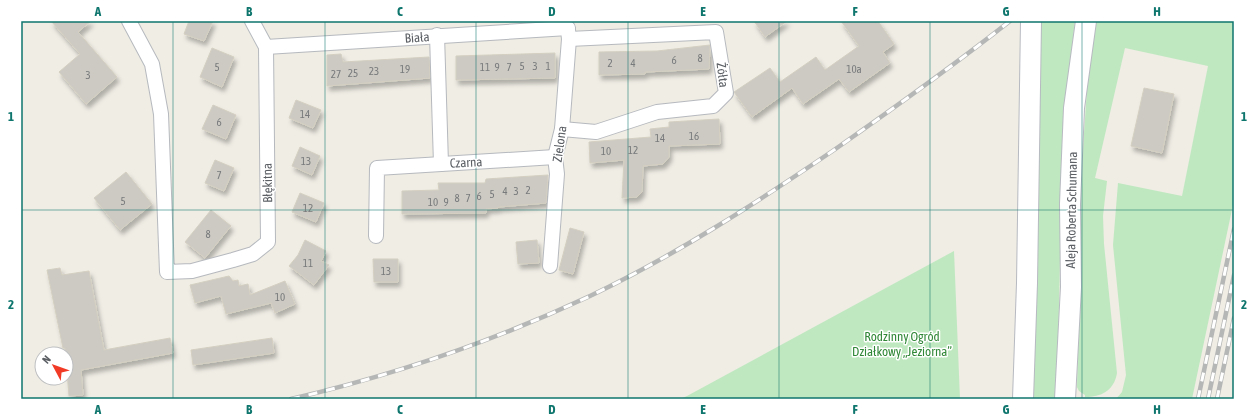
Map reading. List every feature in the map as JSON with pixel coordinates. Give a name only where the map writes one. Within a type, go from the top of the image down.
[{"type":"main road","points":[[1023,399],[1027,283],[1031,21]]},
{"type":"main road","name":"Aleja Roberta Schumana","points":[[1065,399],[1070,287],[1070,204],[1074,108],[1086,21]]},
{"type":"street","name":"Błękitna","points":[[129,21],[152,64],[161,114],[167,272],[192,270],[233,260],[253,254],[268,242],[266,47],[252,21]]},
{"type":"street","name":"Biała","points":[[266,47],[437,35],[569,29]]},
{"type":"street","name":"Zielona","points":[[550,266],[557,174],[555,158],[562,129],[569,29]]},
{"type":"street","name":"Żółta","points":[[562,129],[596,132],[657,112],[713,106],[726,93],[716,32],[569,29]]},
{"type":"street","points":[[437,35],[441,164]]},
{"type":"street","name":"Czarna","points":[[376,236],[377,168],[555,158]]},
{"type":"green space","points":[[1040,21],[1075,21],[1065,106],[1057,399],[1032,399]]},
{"type":"green space","points":[[1095,21],[1234,21],[1234,200],[1192,399],[1116,399],[1122,392],[1126,375],[1113,245],[1118,183],[1182,196],[1208,66],[1125,48],[1095,178],[1107,181],[1103,216],[1104,244],[1117,373],[1110,389],[1096,396],[1085,397],[1085,395],[1079,391],[1077,387],[1083,148],[1089,60]]},
{"type":"green space","name":"Rodzinny Ogród Działkowy „Jeziorna”","points":[[954,251],[960,399],[680,399],[687,396]]},
{"type":"building","points":[[51,21],[91,21],[78,32],[117,77],[86,104],[59,72],[80,54]]},
{"type":"building","points":[[189,21],[213,21],[204,41],[184,34]]},
{"type":"building","points":[[754,21],[787,21],[765,37]]},
{"type":"building","points":[[841,21],[878,21],[894,44],[883,52],[890,63],[849,92],[839,79],[803,104],[792,88],[752,117],[734,92],[770,68],[780,82],[816,57],[825,70],[859,46]]},
{"type":"building","points":[[710,45],[709,69],[645,72],[645,74],[599,75],[599,52],[657,51]]},
{"type":"building","points":[[212,48],[234,57],[222,87],[200,77]]},
{"type":"building","points":[[555,53],[555,78],[456,80],[456,56]]},
{"type":"building","points":[[341,54],[343,62],[429,57],[430,78],[327,86],[327,55]]},
{"type":"building","points":[[1144,88],[1174,94],[1162,153],[1131,146]]},
{"type":"building","points":[[296,100],[321,110],[313,128],[289,118]]},
{"type":"building","points":[[213,105],[236,115],[226,139],[202,129]]},
{"type":"building","points":[[719,119],[720,144],[669,146],[669,157],[663,164],[643,166],[642,192],[637,197],[622,198],[624,160],[590,163],[589,142],[651,137],[650,129],[669,127],[669,122]]},
{"type":"building","points":[[300,147],[320,156],[312,175],[292,166]]},
{"type":"building","points":[[215,160],[234,168],[224,191],[205,183]]},
{"type":"building","points":[[126,172],[152,204],[120,230],[94,198]]},
{"type":"building","points":[[548,175],[546,203],[486,209],[486,213],[402,214],[402,191],[439,190],[438,183],[485,183],[486,179]]},
{"type":"building","points":[[300,193],[324,203],[316,222],[292,212]]},
{"type":"building","points":[[211,210],[231,226],[205,258],[185,242]]},
{"type":"building","points":[[570,228],[584,232],[573,274],[559,270]]},
{"type":"building","points":[[305,240],[326,251],[321,261],[329,265],[314,285],[289,266],[298,255]]},
{"type":"building","points":[[537,240],[539,263],[518,264],[516,242]]},
{"type":"building","points":[[373,259],[398,259],[398,282],[374,282]]},
{"type":"building","points":[[60,268],[62,275],[89,271],[104,350],[170,338],[173,353],[81,370],[83,395],[69,396],[68,386],[74,386],[74,346],[63,346],[47,270]]},
{"type":"building","points":[[229,276],[233,281],[238,280],[239,286],[248,284],[250,295],[285,281],[295,304],[275,313],[271,303],[226,314],[221,296],[195,303],[190,285]]},
{"type":"building","points":[[272,338],[274,353],[193,365],[191,350]]},
{"type":"railway","points":[[291,399],[330,390],[406,368],[481,342],[554,312],[622,280],[715,228],[805,170],[923,87],[1010,21]]},
{"type":"railway","points":[[1198,399],[1234,229]]},
{"type":"railway","points":[[1208,399],[1234,275]]},
{"type":"railway","points":[[1217,399],[1234,318]]}]
